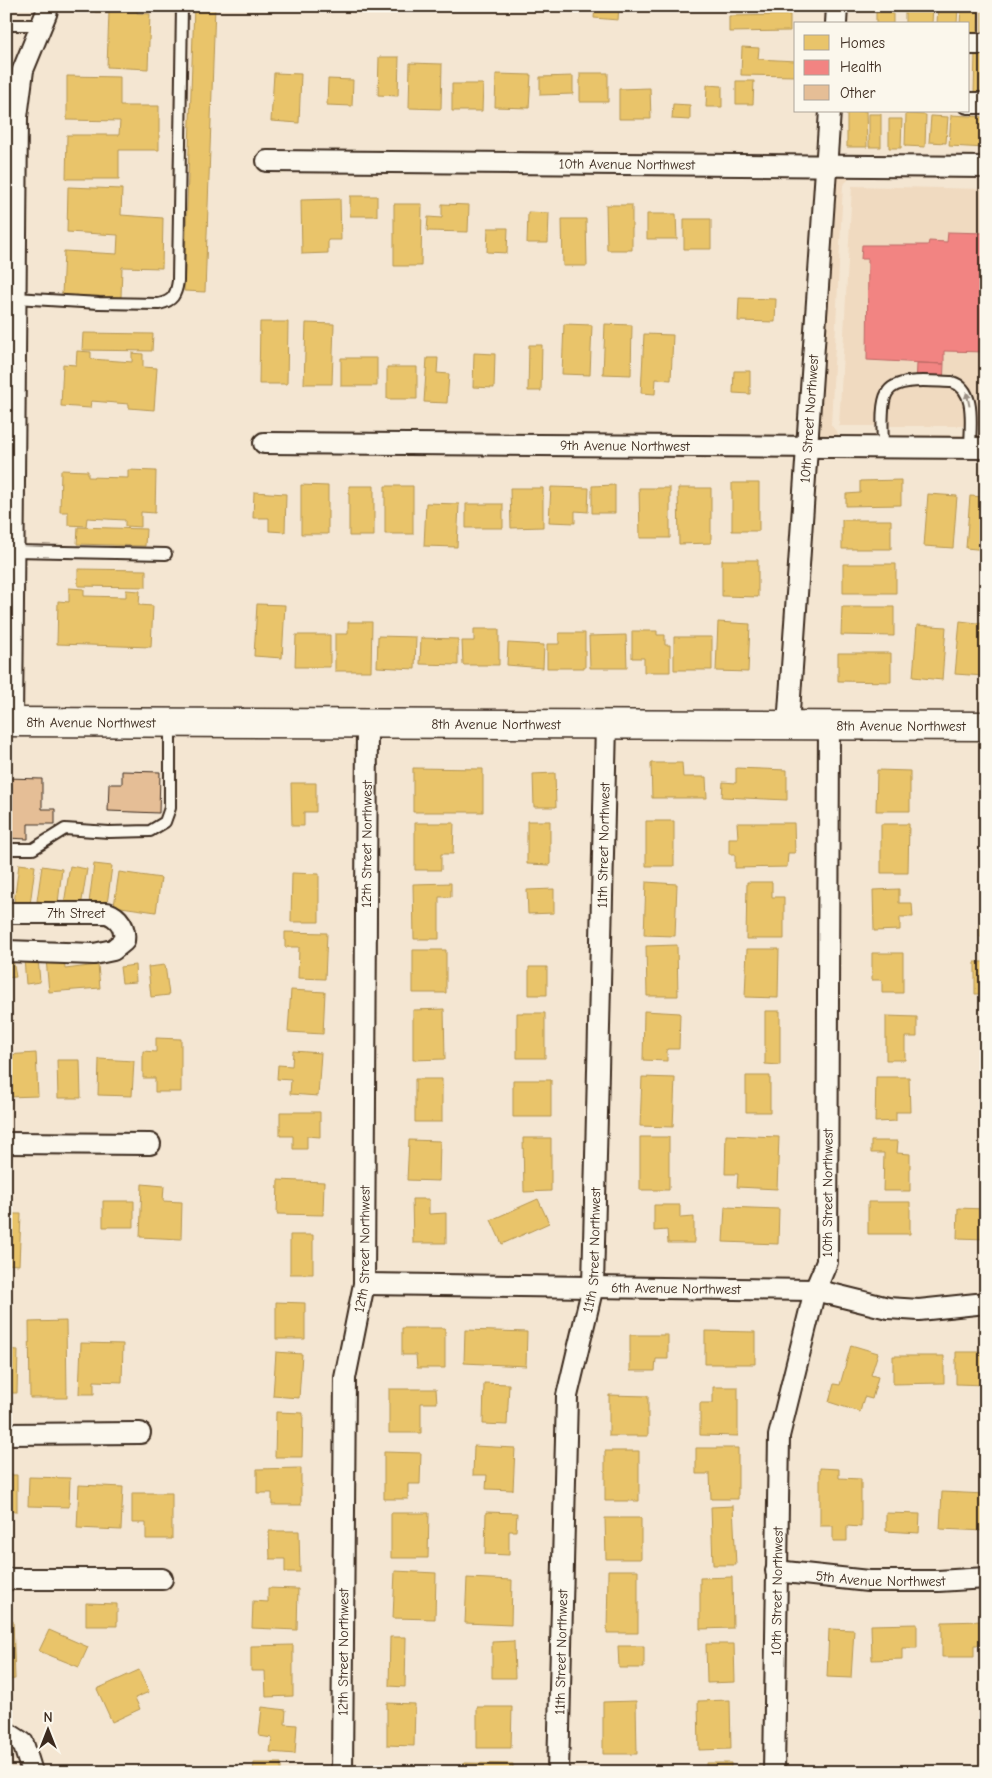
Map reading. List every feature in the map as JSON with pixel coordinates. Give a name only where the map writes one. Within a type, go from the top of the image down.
[{"type":"street","points":[[9,722],[14,551],[10,394],[16,117],[23,70],[48,6]]},
{"type":"street","points":[[836,22],[837,6]]},
{"type":"street","points":[[970,44],[986,44]]},
{"type":"street","points":[[970,103],[986,103]]},
{"type":"street","name":"10th Street Northwest","points":[[788,726],[809,447],[830,112]]},
{"type":"street","name":"10th Avenue Northwest","points":[[268,161],[986,167]]},
{"type":"street","name":"9th Avenue Northwest","points":[[264,443],[978,448]]},
{"type":"street","name":"8th Avenue Northwest","points":[[9,722],[986,726]]},
{"type":"street","name":"12th Street Northwest","points":[[342,1772],[345,1378],[364,1284],[367,724]]},
{"type":"street","name":"11th Street Northwest","points":[[558,1772],[566,1396],[593,1286],[606,724]]},
{"type":"street","name":"10th Street Northwest","points":[[774,1772],[779,1436],[815,1290],[827,1262],[830,726]]},
{"type":"street","name":"7th Street","points":[[6,913],[107,912],[115,915],[125,932],[124,940],[113,950],[94,954],[6,951]]},
{"type":"street","points":[[6,1143],[150,1144]]},
{"type":"street","name":"6th Avenue Northwest","points":[[364,1284],[815,1290],[888,1308],[919,1310],[986,1302]]},
{"type":"street","points":[[6,1434],[140,1433]]},
{"type":"street","name":"5th Avenue Northwest","points":[[776,1571],[868,1581],[938,1581],[986,1578]]},
{"type":"street","points":[[6,1579],[162,1579]]},
{"type":"street","points":[[6,1732],[23,1743],[32,1772]]},
{"type":"lane","points":[[12,286],[99,303],[159,304],[168,302],[173,297],[177,290],[178,281],[182,6]]},
{"type":"lane","points":[[6,25],[42,25]]},
{"type":"lane","points":[[883,447],[884,403],[887,393],[893,386],[903,382],[952,382],[960,384],[966,391],[978,448]]},
{"type":"lane","points":[[14,551],[166,554]]},
{"type":"lane","points":[[6,849],[33,849],[65,829],[109,832],[150,831],[165,822],[170,808],[170,723]]},
{"type":"shaded area","points":[[835,177],[851,177],[843,185],[831,425],[839,435],[986,435],[986,437],[819,436]]},
{"type":"shaded area","points":[[852,186],[986,189],[986,426],[839,426]]},
{"type":"building: Homes","points":[[95,6],[137,6],[137,13],[150,14],[148,69],[107,67],[109,12],[95,12]]},
{"type":"building: Homes","points":[[194,6],[215,6],[205,292],[184,291]]},
{"type":"building: Homes","points":[[595,6],[619,6],[618,20],[594,18]]},
{"type":"building: Homes","points":[[876,6],[893,6],[893,22],[876,22]]},
{"type":"building: Homes","points":[[919,6],[933,6],[932,22],[905,22],[905,8],[919,8]]},
{"type":"building: Homes","points":[[938,6],[958,6],[957,22],[937,22]]},
{"type":"building: Homes","points":[[961,6],[979,6],[978,34],[970,34],[970,22],[960,22]]},
{"type":"building: Homes","points":[[982,6],[986,6],[986,34],[982,34]]},
{"type":"building: Homes","points":[[790,15],[790,31],[729,32],[729,16]]},
{"type":"building: Homes","points":[[742,47],[759,48],[758,59],[794,61],[794,76],[741,75]]},
{"type":"building: Homes","points":[[975,53],[986,54],[986,94],[974,94]]},
{"type":"building: Homes","points":[[379,57],[399,57],[398,96],[378,95]]},
{"type":"building: Homes","points":[[410,63],[442,64],[441,109],[409,108]]},
{"type":"building: Homes","points":[[274,73],[301,74],[299,123],[271,121]]},
{"type":"building: Homes","points":[[580,73],[608,73],[608,102],[580,102]]},
{"type":"building: Homes","points":[[496,74],[531,75],[529,108],[495,107]]},
{"type":"building: Homes","points":[[67,76],[120,77],[120,106],[159,106],[159,150],[119,150],[119,179],[66,179],[67,135],[119,135],[120,121],[67,120]]},
{"type":"building: Homes","points":[[573,76],[573,94],[540,95],[540,77]]},
{"type":"building: Homes","points":[[328,79],[353,80],[352,106],[327,105]]},
{"type":"building: Homes","points":[[736,81],[754,81],[753,104],[736,104]]},
{"type":"building: Homes","points":[[452,84],[483,84],[482,111],[452,111]]},
{"type":"building: Homes","points":[[707,85],[722,86],[722,107],[706,107]]},
{"type":"building: Homes","points":[[650,88],[651,119],[619,119],[619,89]]},
{"type":"building: Homes","points":[[673,104],[690,105],[690,120],[672,119]]},
{"type":"building: Homes","points":[[847,112],[866,112],[867,147],[847,147]]},
{"type":"building: Homes","points":[[869,114],[881,114],[881,147],[869,147]]},
{"type":"building: Homes","points":[[906,114],[926,115],[925,147],[905,146]]},
{"type":"building: Homes","points":[[951,115],[986,117],[986,148],[949,146]]},
{"type":"building: Homes","points":[[931,116],[948,117],[946,143],[929,142]]},
{"type":"building: Homes","points":[[889,119],[902,119],[901,148],[889,148]]},
{"type":"building: Homes","points":[[68,187],[122,189],[121,215],[163,218],[162,268],[122,267],[121,297],[62,295],[64,251],[117,254],[118,235],[67,232]]},
{"type":"building: Homes","points":[[350,196],[377,196],[377,216],[350,216]]},
{"type":"building: Homes","points":[[340,199],[341,240],[328,240],[328,253],[302,254],[301,200]]},
{"type":"building: Homes","points":[[394,204],[422,204],[421,266],[394,266]]},
{"type":"building: Homes","points":[[442,204],[469,205],[468,232],[427,231],[428,217],[442,218]]},
{"type":"building: Homes","points":[[606,205],[632,205],[632,250],[607,250]]},
{"type":"building: Homes","points":[[528,212],[549,213],[548,243],[527,243]]},
{"type":"building: Homes","points":[[647,214],[676,214],[677,239],[647,239]]},
{"type":"building: Homes","points":[[562,219],[586,219],[587,266],[563,266]]},
{"type":"building: Homes","points":[[684,219],[711,219],[711,249],[684,249]]},
{"type":"building: Homes","points":[[488,228],[508,228],[507,253],[487,252]]},
{"type":"building: Homes","points":[[739,298],[776,299],[775,322],[738,321]]},
{"type":"building: Homes","points":[[260,322],[288,322],[287,384],[259,384]]},
{"type":"building: Homes","points":[[306,323],[334,324],[332,384],[304,384]]},
{"type":"building: Homes","points":[[564,324],[592,325],[590,375],[562,374]]},
{"type":"building: Homes","points":[[605,324],[632,325],[631,375],[603,374]]},
{"type":"building: Homes","points":[[83,333],[153,334],[152,351],[82,350]]},
{"type":"building: Homes","points":[[644,334],[673,335],[671,380],[656,379],[655,394],[641,393]]},
{"type":"building: Homes","points":[[529,345],[542,345],[541,391],[528,391]]},
{"type":"building: Homes","points":[[77,351],[91,352],[91,359],[132,362],[132,353],[143,354],[143,367],[157,368],[154,410],[129,408],[129,404],[91,401],[90,408],[61,406],[63,364],[76,365]]},
{"type":"building: Homes","points":[[474,353],[495,354],[494,388],[473,387]]},
{"type":"building: Homes","points":[[341,358],[377,358],[377,386],[341,386]]},
{"type":"building: Homes","points":[[427,358],[438,358],[437,373],[449,374],[447,403],[424,402]]},
{"type":"building: Homes","points":[[387,367],[417,367],[417,399],[387,399]]},
{"type":"building: Homes","points":[[734,371],[750,371],[750,394],[733,393]]},
{"type":"building: Homes","points":[[61,470],[88,471],[88,477],[128,478],[128,470],[156,471],[155,513],[141,512],[141,527],[125,526],[125,520],[87,518],[86,526],[68,525],[68,512],[60,512]]},
{"type":"building: Homes","points":[[901,480],[901,505],[846,506],[846,494],[860,493],[860,481]]},
{"type":"building: Homes","points":[[732,483],[759,483],[759,531],[732,531]]},
{"type":"building: Homes","points":[[301,485],[328,486],[328,534],[301,534]]},
{"type":"building: Homes","points":[[615,485],[615,513],[592,513],[592,486]]},
{"type":"building: Homes","points":[[349,486],[374,486],[374,536],[349,536]]},
{"type":"building: Homes","points":[[385,486],[413,486],[413,534],[385,534]]},
{"type":"building: Homes","points":[[551,487],[589,488],[588,512],[575,511],[575,523],[549,522]]},
{"type":"building: Homes","points":[[510,488],[543,488],[543,527],[511,528]]},
{"type":"building: Homes","points":[[639,488],[670,488],[670,538],[640,538]]},
{"type":"building: Homes","points":[[678,488],[711,488],[711,543],[679,544]]},
{"type":"building: Homes","points":[[254,492],[286,494],[285,532],[269,531],[269,518],[253,518]]},
{"type":"building: Homes","points":[[928,494],[957,496],[953,548],[924,546]]},
{"type":"building: Homes","points":[[970,496],[986,497],[986,550],[966,548]]},
{"type":"building: Homes","points":[[426,503],[459,504],[457,547],[424,546]]},
{"type":"building: Homes","points":[[466,504],[503,504],[503,528],[466,528]]},
{"type":"building: Homes","points":[[842,520],[891,520],[891,549],[842,549]]},
{"type":"building: Homes","points":[[78,527],[146,529],[145,546],[77,544]]},
{"type":"building: Homes","points":[[722,560],[758,560],[758,597],[722,596]]},
{"type":"building: Homes","points":[[843,564],[896,564],[896,593],[843,593]]},
{"type":"building: Homes","points":[[78,569],[146,570],[146,587],[78,586]]},
{"type":"building: Homes","points":[[69,588],[84,589],[84,596],[126,597],[126,590],[140,591],[139,605],[153,606],[151,647],[57,644],[58,601],[69,602]]},
{"type":"building: Homes","points":[[257,604],[285,605],[282,658],[254,656]]},
{"type":"building: Homes","points":[[842,607],[894,607],[894,636],[841,635]]},
{"type":"building: Homes","points":[[960,621],[986,624],[984,676],[955,674]]},
{"type":"building: Homes","points":[[348,622],[372,622],[371,671],[335,671],[335,634],[348,634]]},
{"type":"building: Homes","points":[[718,622],[750,624],[748,672],[716,671]]},
{"type":"building: Homes","points":[[917,625],[946,627],[942,680],[913,677]]},
{"type":"building: Homes","points":[[474,629],[499,629],[499,665],[463,665],[462,641],[474,641]]},
{"type":"building: Homes","points":[[632,631],[657,631],[657,635],[665,635],[665,645],[670,645],[670,672],[644,672],[644,658],[632,658]]},
{"type":"building: Homes","points":[[559,633],[585,633],[585,668],[547,668],[547,644],[559,644]]},
{"type":"building: Homes","points":[[296,635],[330,635],[330,667],[295,667]]},
{"type":"building: Homes","points":[[626,635],[627,668],[590,668],[589,636]]},
{"type":"building: Homes","points":[[378,636],[416,637],[415,669],[377,667]]},
{"type":"building: Homes","points":[[674,637],[712,637],[712,670],[674,670]]},
{"type":"building: Homes","points":[[421,638],[458,639],[458,665],[420,664]]},
{"type":"building: Homes","points":[[508,643],[544,645],[543,668],[507,665]]},
{"type":"building: Homes","points":[[838,653],[891,653],[891,682],[838,681]]},
{"type":"building: Homes","points":[[651,763],[682,763],[683,777],[706,777],[707,798],[652,798]]},
{"type":"building: Homes","points":[[413,768],[483,769],[483,812],[413,812]]},
{"type":"building: Homes","points":[[736,768],[787,770],[787,800],[722,797],[723,782],[736,783]]},
{"type":"building: Homes","points":[[982,768],[986,768],[986,811],[981,811]]},
{"type":"building: Homes","points":[[877,770],[910,771],[910,811],[876,811]]},
{"type":"building: Homes","points":[[555,773],[556,807],[534,807],[533,774]]},
{"type":"building: Homes","points":[[291,783],[316,783],[316,812],[304,812],[304,826],[292,826]]},
{"type":"building: Homes","points":[[527,821],[550,821],[550,865],[527,864]]},
{"type":"building: Homes","points":[[646,821],[674,821],[674,866],[646,866]]},
{"type":"building: Homes","points":[[415,823],[454,823],[453,854],[441,854],[441,870],[415,870]]},
{"type":"building: Homes","points":[[737,823],[794,823],[795,853],[788,853],[787,867],[735,868],[735,854],[729,854],[729,838],[738,838]]},
{"type":"building: Homes","points":[[881,824],[909,824],[908,873],[881,873]]},
{"type":"building: Homes","points":[[19,864],[35,866],[30,905],[14,903]]},
{"type":"building: Homes","points":[[94,864],[112,866],[107,905],[89,903]]},
{"type":"building: Homes","points":[[42,866],[62,869],[58,903],[37,901]]},
{"type":"building: Homes","points":[[70,866],[87,869],[81,907],[64,904]]},
{"type":"building: Homes","points":[[6,871],[10,871],[6,907]]},
{"type":"building: Homes","points":[[119,872],[161,878],[156,912],[114,906]]},
{"type":"building: Homes","points":[[292,873],[319,874],[319,922],[291,922]]},
{"type":"building: Homes","points":[[646,882],[677,884],[675,936],[644,935]]},
{"type":"building: Homes","points":[[747,882],[772,882],[772,897],[784,897],[784,939],[746,939]]},
{"type":"building: Homes","points":[[451,883],[451,897],[439,897],[439,939],[414,939],[413,884]]},
{"type":"building: Homes","points":[[554,889],[554,913],[528,914],[527,890]]},
{"type":"building: Homes","points":[[899,889],[899,903],[912,903],[913,917],[900,917],[900,930],[874,931],[873,890]]},
{"type":"building: Homes","points":[[981,897],[986,898],[986,937],[980,937]]},
{"type":"building: Homes","points":[[285,932],[327,933],[325,979],[298,978],[299,947],[285,947]]},
{"type":"building: Homes","points":[[677,945],[678,996],[647,996],[646,946]]},
{"type":"building: Homes","points":[[747,949],[779,949],[778,998],[745,997]]},
{"type":"building: Homes","points":[[413,950],[446,950],[446,993],[413,993]]},
{"type":"building: Homes","points":[[872,953],[903,953],[903,993],[882,993],[882,980],[872,980]]},
{"type":"building: Homes","points":[[12,955],[16,977],[6,978],[6,956]]},
{"type":"building: Homes","points":[[38,958],[40,982],[26,984],[24,959]]},
{"type":"building: Homes","points":[[64,958],[65,969],[98,965],[100,988],[49,992],[46,959]]},
{"type":"building: Homes","points":[[975,962],[986,962],[986,994],[975,994]]},
{"type":"building: Homes","points":[[135,965],[136,982],[122,983],[120,967]]},
{"type":"building: Homes","points":[[165,965],[169,995],[151,997],[148,967]]},
{"type":"building: Homes","points":[[529,967],[547,967],[547,995],[529,995]]},
{"type":"building: Homes","points":[[291,990],[325,992],[323,1034],[288,1032]]},
{"type":"building: Homes","points":[[444,1009],[445,1059],[413,1060],[413,1010]]},
{"type":"building: Homes","points":[[644,1011],[680,1013],[679,1049],[667,1049],[667,1061],[643,1060]]},
{"type":"building: Homes","points":[[765,1011],[780,1011],[780,1065],[765,1064]]},
{"type":"building: Homes","points":[[517,1013],[545,1013],[545,1058],[517,1058]]},
{"type":"building: Homes","points":[[886,1016],[917,1017],[917,1037],[905,1037],[905,1060],[886,1060]]},
{"type":"building: Homes","points":[[156,1038],[181,1039],[181,1092],[155,1092],[155,1078],[143,1078],[143,1051],[156,1052]]},
{"type":"building: Homes","points":[[293,1051],[321,1053],[318,1096],[290,1094],[291,1080],[277,1079],[278,1065],[292,1066]]},
{"type":"building: Homes","points":[[36,1053],[38,1096],[7,1097],[6,1055]]},
{"type":"building: Homes","points":[[99,1059],[134,1061],[132,1096],[98,1095]]},
{"type":"building: Homes","points":[[57,1060],[80,1060],[81,1098],[58,1098]]},
{"type":"building: Homes","points":[[746,1076],[770,1076],[770,1112],[746,1112]]},
{"type":"building: Homes","points":[[642,1077],[675,1078],[673,1127],[640,1126]]},
{"type":"building: Homes","points":[[876,1077],[909,1077],[910,1112],[896,1112],[896,1121],[875,1122]]},
{"type":"building: Homes","points":[[415,1079],[442,1079],[442,1122],[415,1122]]},
{"type":"building: Homes","points":[[513,1080],[551,1080],[551,1117],[513,1117]]},
{"type":"building: Homes","points":[[983,1082],[986,1082],[986,1118],[983,1118]]},
{"type":"building: Homes","points":[[280,1112],[320,1112],[320,1137],[307,1136],[307,1149],[293,1149],[293,1136],[280,1136]]},
{"type":"building: Homes","points":[[726,1135],[779,1137],[777,1189],[737,1187],[738,1174],[725,1174]]},
{"type":"building: Homes","points":[[640,1137],[669,1137],[669,1190],[640,1190]]},
{"type":"building: Homes","points":[[523,1138],[551,1138],[551,1191],[524,1192]]},
{"type":"building: Homes","points":[[409,1140],[440,1141],[439,1181],[407,1180]]},
{"type":"building: Homes","points":[[871,1141],[898,1141],[897,1153],[910,1154],[910,1191],[883,1191],[884,1153],[871,1153]]},
{"type":"building: Homes","points":[[984,1142],[986,1142],[986,1188],[982,1188]]},
{"type":"building: Homes","points":[[278,1180],[324,1182],[323,1215],[277,1214]]},
{"type":"building: Homes","points":[[142,1184],[164,1186],[163,1201],[182,1202],[181,1239],[140,1237]]},
{"type":"building: Homes","points":[[412,1199],[429,1199],[429,1214],[446,1213],[446,1243],[413,1243]]},
{"type":"building: Homes","points":[[538,1199],[549,1223],[502,1244],[491,1220]]},
{"type":"building: Homes","points":[[103,1201],[134,1201],[134,1227],[103,1227]]},
{"type":"building: Homes","points":[[868,1202],[910,1202],[910,1234],[868,1234]]},
{"type":"building: Homes","points":[[654,1205],[680,1205],[680,1218],[694,1217],[694,1243],[668,1243],[667,1230],[654,1231]]},
{"type":"building: Homes","points":[[725,1207],[779,1209],[778,1244],[723,1242]]},
{"type":"building: Homes","points":[[958,1208],[986,1209],[986,1239],[957,1238]]},
{"type":"building: Homes","points":[[6,1214],[21,1214],[19,1265],[6,1264]]},
{"type":"building: Homes","points":[[290,1235],[313,1235],[313,1274],[290,1274]]},
{"type":"building: Homes","points":[[276,1302],[305,1303],[305,1339],[276,1339]]},
{"type":"building: Homes","points":[[66,1321],[67,1398],[30,1398],[29,1322]]},
{"type":"building: Homes","points":[[402,1328],[445,1328],[445,1368],[417,1368],[416,1355],[402,1355]]},
{"type":"building: Homes","points":[[465,1330],[527,1332],[526,1366],[464,1363]]},
{"type":"building: Homes","points":[[705,1331],[755,1332],[755,1364],[705,1364]]},
{"type":"building: Homes","points":[[630,1335],[668,1335],[668,1359],[656,1359],[655,1371],[630,1371]]},
{"type":"building: Homes","points":[[81,1343],[123,1344],[122,1382],[94,1381],[94,1394],[79,1394]]},
{"type":"building: Homes","points":[[851,1345],[878,1353],[871,1375],[878,1377],[872,1399],[864,1397],[860,1412],[829,1402],[834,1384],[840,1385]]},
{"type":"building: Homes","points":[[6,1349],[18,1350],[17,1393],[6,1393]]},
{"type":"building: Homes","points":[[276,1352],[302,1354],[299,1398],[273,1396]]},
{"type":"building: Homes","points":[[956,1352],[986,1352],[986,1385],[956,1384]]},
{"type":"building: Homes","points":[[893,1356],[944,1356],[944,1383],[893,1384]]},
{"type":"building: Homes","points":[[484,1383],[509,1384],[507,1425],[483,1424]]},
{"type":"building: Homes","points":[[713,1387],[738,1387],[738,1436],[700,1435],[700,1403],[713,1403]]},
{"type":"building: Homes","points":[[389,1389],[436,1389],[437,1403],[421,1403],[421,1433],[389,1433]]},
{"type":"building: Homes","points":[[609,1395],[648,1396],[648,1436],[609,1436]]},
{"type":"building: Homes","points":[[276,1412],[303,1413],[302,1457],[275,1457]]},
{"type":"building: Homes","points":[[474,1446],[515,1448],[513,1490],[486,1489],[487,1475],[473,1475]]},
{"type":"building: Homes","points":[[696,1448],[738,1448],[738,1499],[711,1499],[710,1474],[696,1474]]},
{"type":"building: Homes","points":[[605,1451],[639,1451],[639,1501],[605,1501]]},
{"type":"building: Homes","points":[[384,1452],[421,1453],[420,1484],[408,1484],[408,1499],[384,1499]]},
{"type":"building: Homes","points":[[301,1468],[301,1505],[272,1505],[272,1493],[257,1493],[257,1469]]},
{"type":"building: Homes","points":[[820,1468],[839,1469],[839,1478],[861,1479],[861,1527],[847,1526],[847,1541],[833,1541],[833,1526],[820,1526]]},
{"type":"building: Homes","points":[[6,1475],[17,1475],[17,1511],[6,1511]]},
{"type":"building: Homes","points":[[29,1477],[70,1478],[69,1507],[28,1506]]},
{"type":"building: Homes","points":[[79,1485],[123,1487],[121,1530],[77,1528]]},
{"type":"building: Homes","points":[[942,1492],[986,1494],[986,1531],[940,1529]]},
{"type":"building: Homes","points":[[132,1493],[172,1493],[172,1539],[146,1539],[146,1523],[132,1523]]},
{"type":"building: Homes","points":[[733,1506],[736,1565],[713,1565],[711,1507]]},
{"type":"building: Homes","points":[[486,1512],[517,1513],[516,1531],[509,1531],[509,1555],[485,1554]]},
{"type":"building: Homes","points":[[391,1513],[429,1513],[428,1558],[391,1558]]},
{"type":"building: Homes","points":[[886,1513],[920,1514],[919,1533],[886,1531]]},
{"type":"building: Homes","points":[[605,1518],[641,1518],[641,1559],[606,1559]]},
{"type":"building: Homes","points":[[269,1531],[299,1531],[300,1572],[285,1572],[285,1559],[270,1559]]},
{"type":"building: Homes","points":[[608,1570],[638,1570],[638,1633],[607,1633]]},
{"type":"building: Homes","points":[[395,1571],[436,1573],[435,1619],[393,1618]]},
{"type":"building: Homes","points":[[732,1577],[733,1628],[700,1629],[700,1578]]},
{"type":"building: Homes","points":[[467,1578],[512,1580],[511,1625],[465,1623]]},
{"type":"building: Homes","points":[[268,1588],[298,1589],[297,1630],[252,1628],[253,1601],[268,1602]]},
{"type":"building: Homes","points":[[86,1603],[117,1604],[117,1626],[86,1626]]},
{"type":"building: Homes","points":[[6,1621],[13,1621],[15,1679],[6,1680]]},
{"type":"building: Homes","points":[[986,1621],[986,1645],[974,1645],[974,1657],[942,1657],[942,1622]]},
{"type":"building: Homes","points":[[917,1624],[917,1648],[902,1648],[902,1659],[872,1660],[871,1625]]},
{"type":"building: Homes","points":[[829,1629],[854,1630],[851,1678],[827,1677]]},
{"type":"building: Homes","points":[[49,1630],[88,1647],[79,1667],[39,1651]]},
{"type":"building: Homes","points":[[390,1637],[406,1637],[405,1687],[389,1686]]},
{"type":"building: Homes","points":[[514,1641],[515,1678],[492,1678],[492,1642]]},
{"type":"building: Homes","points":[[706,1644],[734,1644],[735,1682],[707,1683]]},
{"type":"building: Homes","points":[[293,1645],[293,1696],[266,1697],[265,1671],[251,1671],[251,1646]]},
{"type":"building: Homes","points":[[618,1646],[644,1646],[644,1668],[619,1668]]},
{"type":"building: Homes","points":[[139,1670],[149,1692],[135,1698],[140,1709],[112,1722],[97,1689]]},
{"type":"building: Homes","points":[[730,1700],[731,1749],[699,1750],[698,1701]]},
{"type":"building: Homes","points":[[636,1701],[637,1754],[603,1754],[603,1702]]},
{"type":"building: Homes","points":[[387,1703],[415,1704],[414,1746],[387,1745]]},
{"type":"building: Homes","points":[[262,1707],[286,1710],[285,1724],[297,1725],[295,1754],[270,1752],[272,1738],[259,1736]]},
{"type":"building: Homes","points":[[477,1707],[512,1707],[511,1748],[477,1748]]},
{"type":"building: Homes","points":[[254,1763],[281,1763],[281,1772],[253,1772]]},
{"type":"building: Homes","points":[[464,1763],[513,1764],[513,1772],[464,1772]]},
{"type":"building: Homes","points":[[706,1763],[731,1763],[731,1772],[706,1772]]},
{"type":"building: Homes","points":[[392,1767],[428,1767],[428,1772],[392,1772]]},
{"type":"building: Health","points":[[948,232],[986,233],[986,352],[944,351],[944,364],[867,360],[868,259],[861,259],[862,245],[928,245],[929,241],[947,242]]},
{"type":"building: Health","points":[[917,363],[944,364],[943,387],[916,387]]},
{"type":"building: Other","points":[[122,771],[160,772],[159,813],[108,811],[109,784],[122,784]]},
{"type":"building: Other","points":[[6,778],[42,779],[42,809],[55,809],[55,824],[28,824],[28,839],[6,838]]}]
